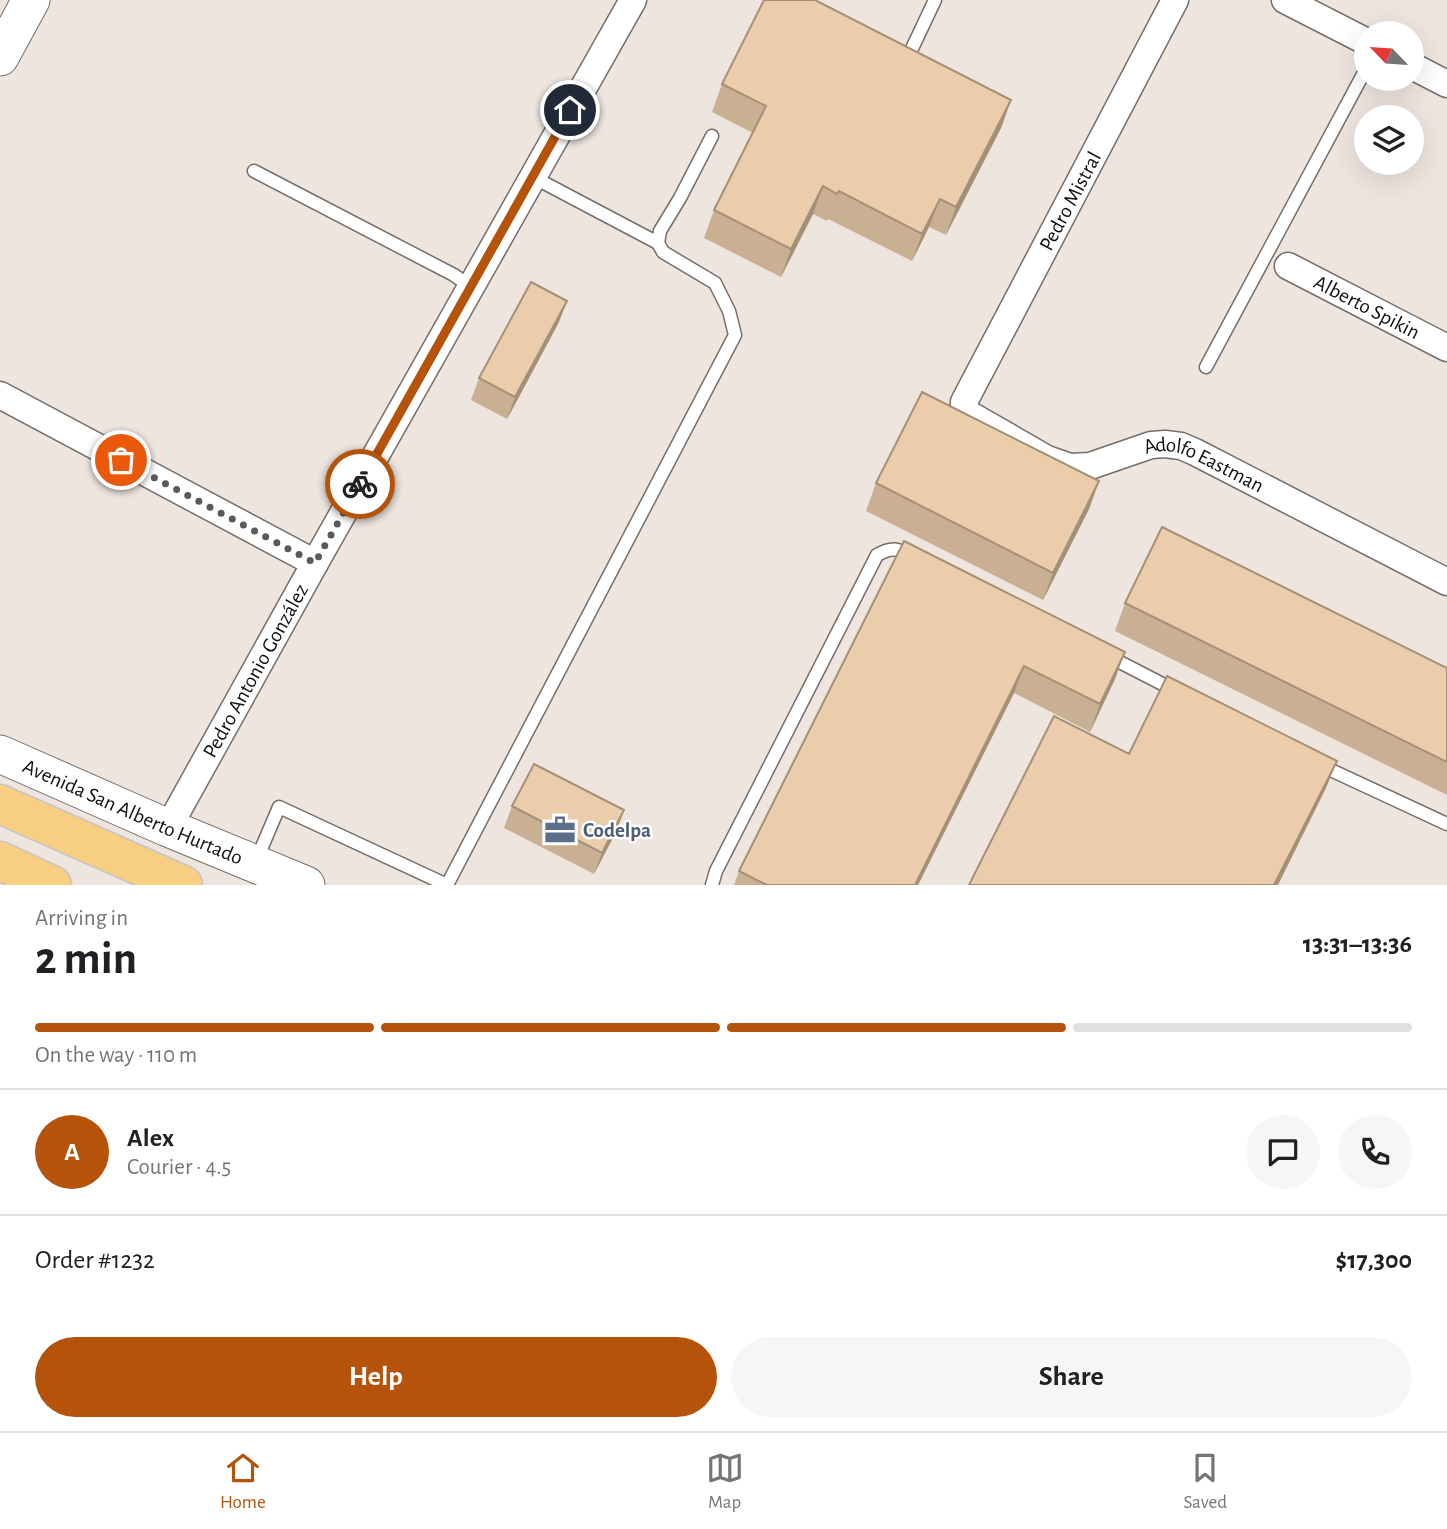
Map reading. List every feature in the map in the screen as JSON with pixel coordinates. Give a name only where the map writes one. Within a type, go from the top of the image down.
[{"type":"highway","points":[[0,804],[183,885]]},
{"type":"highway","points":[[0,861],[52,885]]},
{"type":"main road","points":[[0,57],[31,0]]},
{"type":"main road","name":"Avenida San Alberto Hurtado","points":[[0,754],[306,885]]},
{"type":"street","name":"Pedro Antonio González","points":[[168,828],[633,0]]},
{"type":"street","name":"Pedro Mistral","points":[[964,402],[1175,0]]},
{"type":"street","points":[[1285,0],[1354,35]]},
{"type":"street","points":[[1424,72],[1447,84]]},
{"type":"street","name":"Alberto Spikin","points":[[1287,266],[1447,348]]},
{"type":"street","points":[[0,395],[315,563]]},
{"type":"street","name":"Adolfo Eastman","points":[[964,402],[967,413],[1047,458],[1070,467],[1090,466],[1152,445],[1181,446],[1447,582]]},
{"type":"lane","points":[[908,57],[935,0]]},
{"type":"lane","points":[[1206,367],[1354,91]]},
{"type":"lane","points":[[658,243],[660,231],[712,136]]},
{"type":"lane","points":[[254,171],[454,275],[471,287]]},
{"type":"lane","points":[[255,864],[279,807],[447,885],[734,335],[729,311],[715,283],[663,252],[658,243],[533,177]]},
{"type":"lane","points":[[712,885],[716,871],[877,555],[887,550],[899,550],[924,562]]},
{"type":"lane","points":[[1098,651],[1185,696]]},
{"type":"lane","points":[[1309,760],[1447,824]]},
{"type":"building","points":[[764,0],[815,0],[1011,100],[956,207],[940,199],[922,234],[839,191],[837,194],[823,186],[791,249],[714,210],[766,106],[722,84]]},
{"type":"building","points":[[531,282],[567,301],[515,397],[479,378]]},
{"type":"building","points":[[922,392],[1099,481],[1053,573],[876,483]]},
{"type":"building","points":[[1162,527],[1447,668],[1447,762],[1125,603]]},
{"type":"building","points":[[904,541],[1125,652],[1100,704],[1024,666],[915,885],[767,885],[739,871]]},
{"type":"building","points":[[1167,676],[1337,761],[1274,885],[969,885],[1054,716],[1129,754]]},
{"type":"building","points":[[534,764],[624,810],[602,853],[512,806]]},
{"type":"way so far","points":[[121,460],[315,563],[360,484]]},
{"type":"place","name":"Codelpa","points":[[560,830]]},
{"type":"route","points":[[360,484],[570,110]]}]
